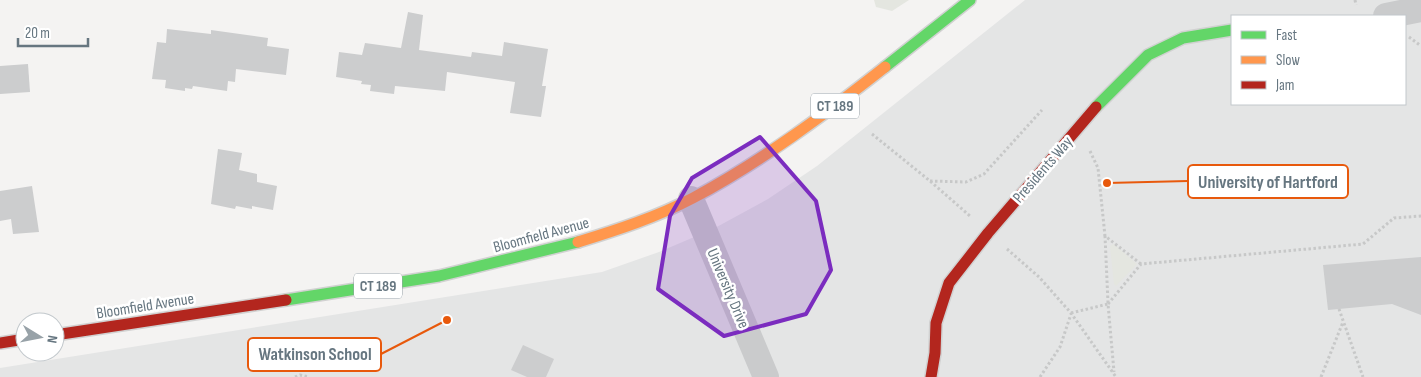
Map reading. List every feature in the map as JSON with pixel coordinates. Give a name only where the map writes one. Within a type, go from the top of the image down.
[{"type":"main road","name":"Bloomfield Avenue","points":[[65,333],[448,274],[587,239],[638,222],[691,199],[756,160],[836,106],[970,0]]},
{"type":"main road","name":"Presidents Way","points":[[931,377],[935,353],[936,323],[949,283],[988,233],[1072,134],[1125,76],[1148,55],[1183,38],[1231,30]]},
{"type":"main road","points":[[0,343],[15,341]]},
{"type":"street","points":[[1391,15],[1421,9]]},
{"type":"street","name":"University Drive","points":[[691,199],[766,377]]},
{"type":"path","points":[[1355,0],[1356,6]]},
{"type":"path","points":[[1406,35],[1421,46]]},
{"type":"path","points":[[930,181],[966,182],[984,174],[1042,110]]},
{"type":"path","points":[[872,134],[971,217]]},
{"type":"path","points":[[1086,147],[1098,168],[1115,375]]},
{"type":"path","points":[[1105,236],[1141,264],[1363,244],[1394,218],[1421,216]]},
{"type":"path","points":[[1004,247],[1039,277],[1071,313],[1115,375]]},
{"type":"path","points":[[1071,313],[1108,304],[1141,264]]},
{"type":"path","points":[[1339,309],[1363,377]]},
{"type":"path","points":[[1040,377],[1060,347],[1071,313]]},
{"type":"path","points":[[1321,377],[1343,322]]},
{"type":"path","points":[[295,377],[300,375],[309,377]]},
{"type":"highlighted area","points":[[760,137],[816,201],[831,270],[806,314],[724,336],[658,289],[670,216],[692,178]]},
{"type":"shaded area","points":[[874,0],[909,0],[892,11],[876,7]]},
{"type":"shaded area","points":[[1025,0],[1421,0],[1421,377],[0,377],[0,368],[38,362],[65,362],[65,358],[602,272],[659,252],[713,229],[768,199],[817,166]]},
{"type":"shaded area","points":[[1114,244],[1137,264],[1116,286],[1114,284],[1110,246]]},
{"type":"building","points":[[408,12],[423,15],[419,50],[471,57],[472,52],[502,56],[504,42],[548,49],[542,86],[546,86],[541,117],[510,113],[515,82],[447,72],[445,91],[395,86],[394,94],[370,91],[371,85],[361,84],[362,81],[336,77],[339,52],[362,55],[365,43],[401,48]]},
{"type":"building","points":[[167,29],[211,34],[211,30],[268,38],[267,46],[289,49],[286,75],[236,69],[235,82],[228,81],[227,91],[193,86],[192,89],[185,88],[185,91],[165,88],[166,80],[152,79],[157,42],[166,43]]},
{"type":"building","points":[[28,64],[30,92],[0,94],[0,66]]},
{"type":"building","points":[[218,149],[242,153],[239,170],[257,174],[257,182],[277,186],[273,210],[252,206],[252,209],[236,206],[235,209],[211,204]]},
{"type":"building","points":[[32,186],[39,232],[13,234],[11,219],[0,221],[0,191]]},
{"type":"building","points":[[1421,257],[1421,315],[1392,304],[1328,310],[1323,265]]},
{"type":"building","points":[[523,345],[554,359],[546,377],[527,377],[511,370]]},
{"type":"traffic: fast","points":[[885,67],[970,0]]},
{"type":"traffic: fast","points":[[1096,107],[1148,55],[1183,38],[1231,30]]},
{"type":"traffic: fast","points":[[286,300],[439,276],[578,242]]},
{"type":"traffic: slow","points":[[578,242],[651,217],[719,184],[792,137],[885,67]]},
{"type":"traffic: jam","points":[[931,377],[935,353],[936,323],[949,283],[988,233],[1096,107]]},
{"type":"traffic: jam","points":[[65,333],[286,300]]},
{"type":"traffic: jam","points":[[0,343],[15,341]]},
{"type":"place","name":"University of Hartford","points":[[1107,183]]},
{"type":"place","name":"Watkinson School","points":[[447,320]]}]
